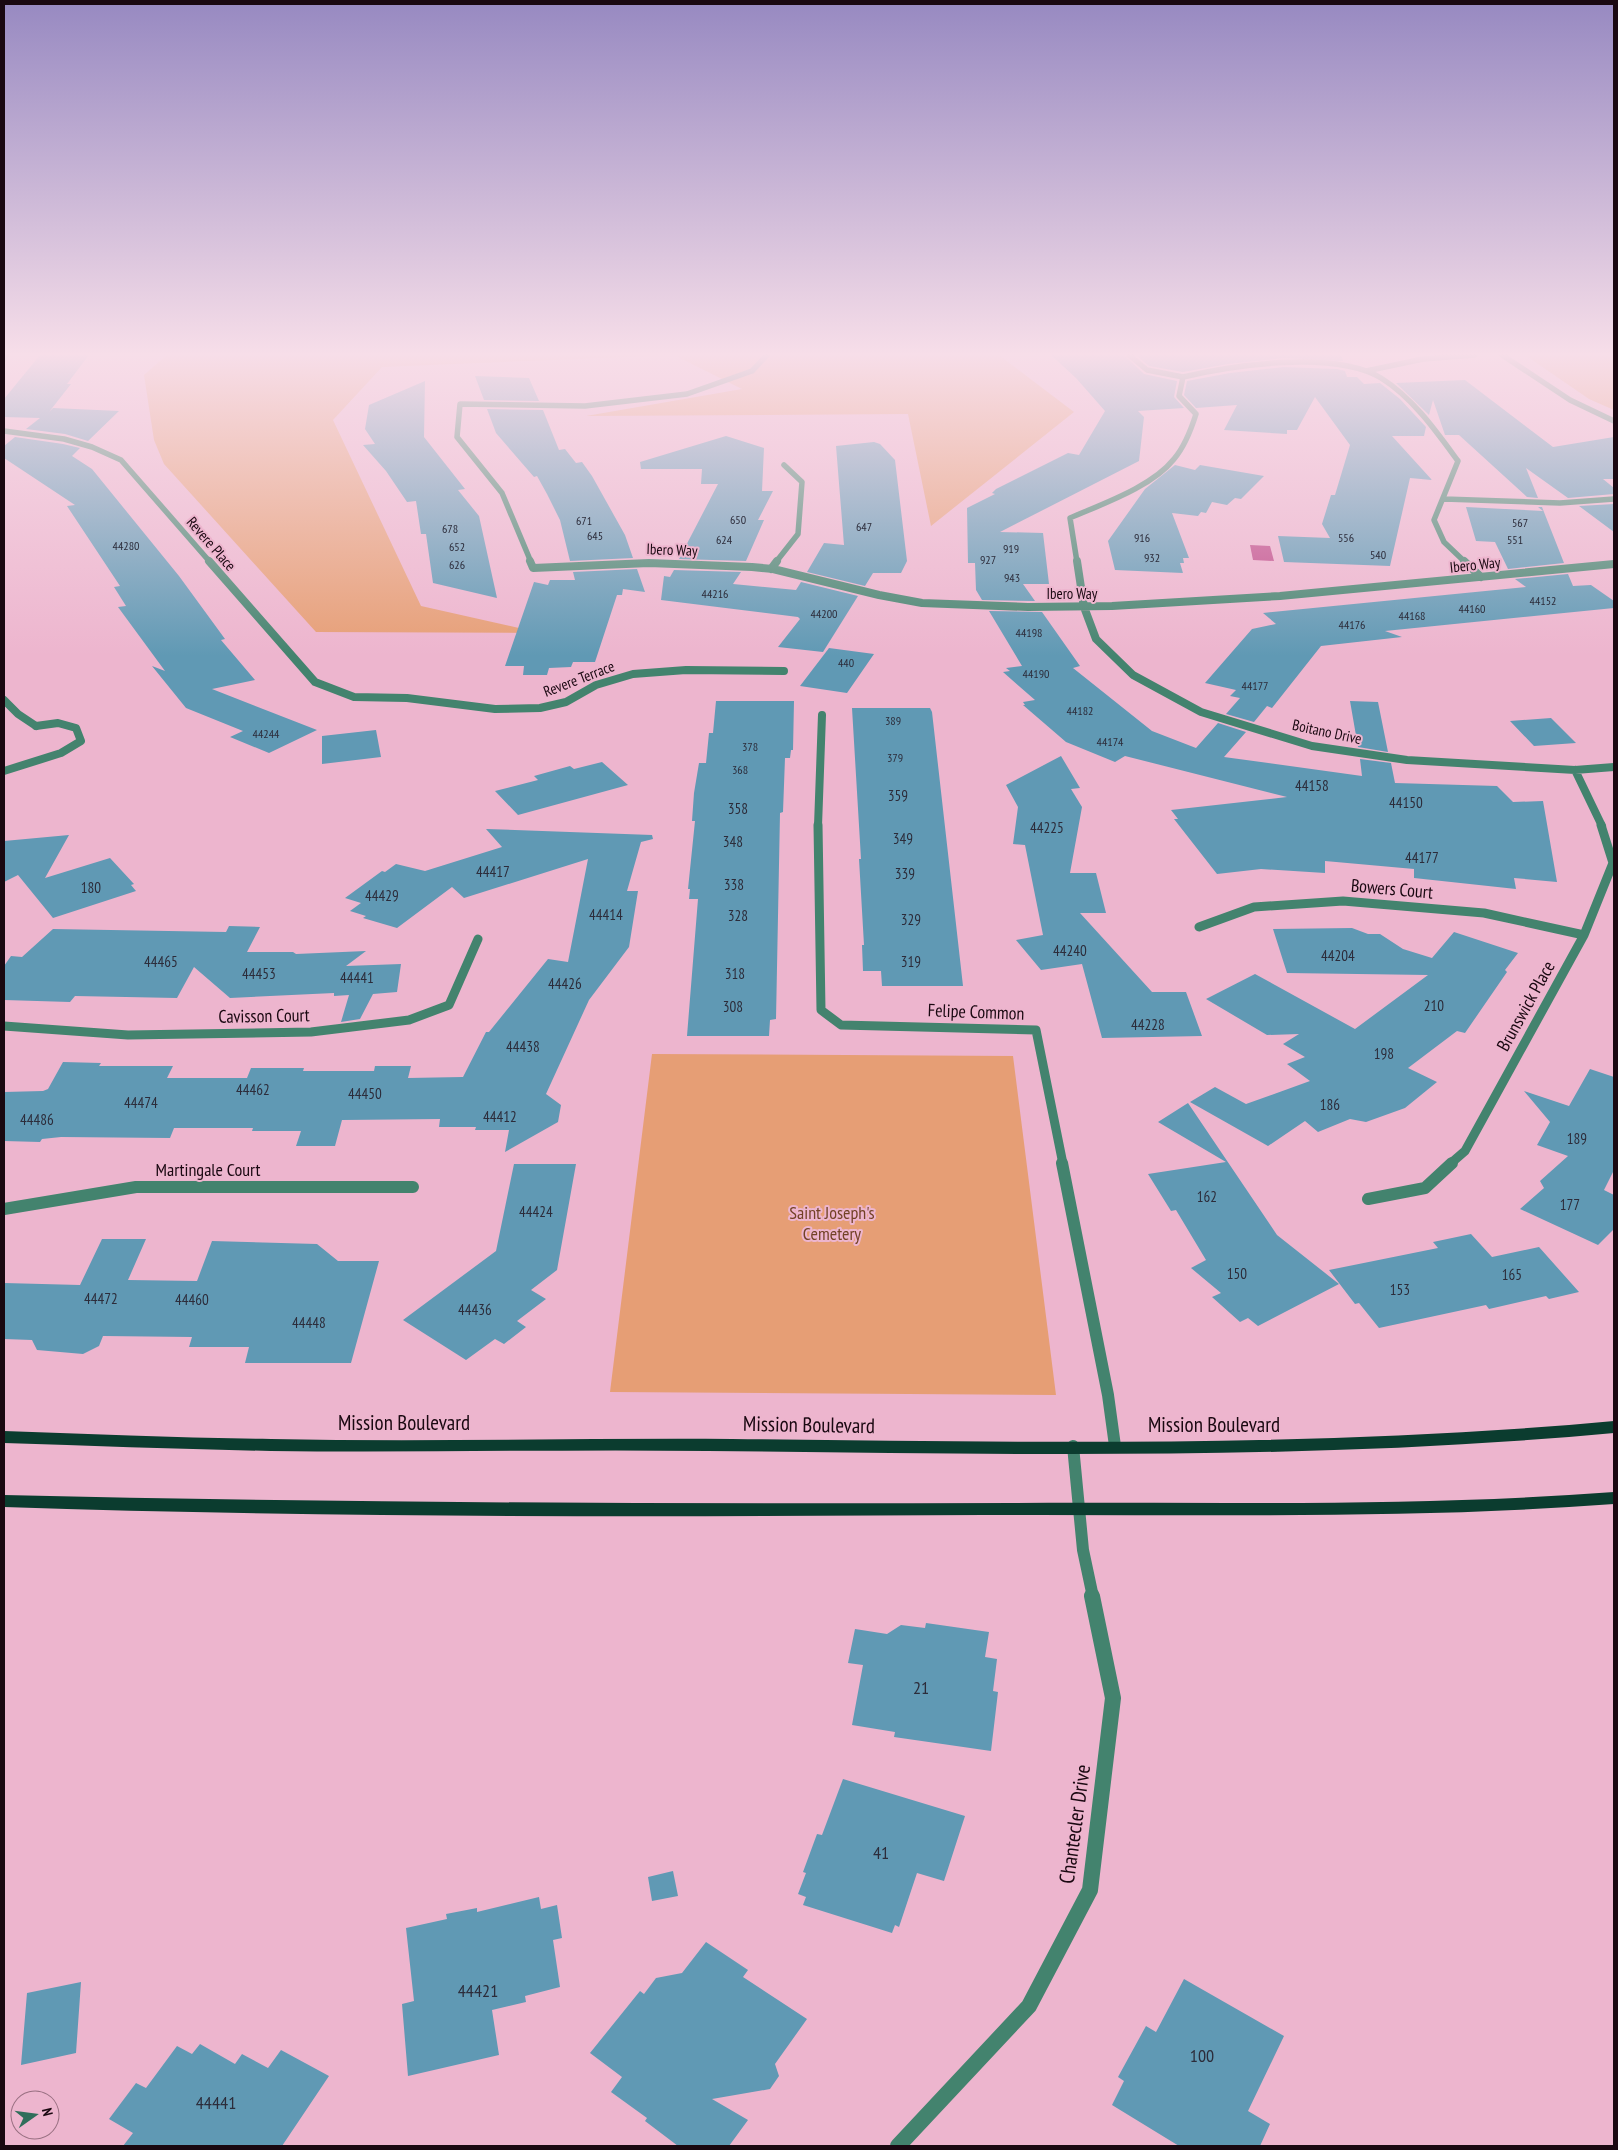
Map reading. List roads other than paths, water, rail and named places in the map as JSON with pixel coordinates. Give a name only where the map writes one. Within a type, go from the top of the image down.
[{"type":"main road","name":"Mission Boulevard","points":[[4,1437],[273,1445],[1308,1446],[1538,1434],[1614,1426]]},
{"type":"main road","points":[[4,1501],[359,1509],[1433,1509],[1614,1498]]},
{"type":"street","name":"Revere Place","points":[[113,455],[121,460],[315,682],[354,697]]},
{"type":"street","name":"Ibero Way","points":[[473,455],[502,493],[533,568],[602,562],[669,561],[771,569],[878,594],[941,605],[1084,607],[1286,597],[1614,564]]},
{"type":"street","name":"Boitano Drive","points":[[1176,455],[1170,464],[1124,493],[1070,518],[1084,607],[1096,639],[1133,675],[1201,712],[1312,746],[1407,760],[1575,770],[1614,767]]},
{"type":"street","points":[[1454,455],[1458,461],[1434,520],[1444,542],[1481,577]]},
{"type":"street","points":[[771,569],[798,534],[802,482],[784,465]]},
{"type":"street","points":[[1444,499],[1560,503],[1614,499]]},
{"type":"street","name":"Revere Terrace","points":[[354,697],[406,698],[495,709],[540,708],[566,702],[596,685],[632,674],[686,670],[784,670]]},
{"type":"street","points":[[4,700],[18,714],[36,726],[58,723],[76,728],[81,741],[61,753],[4,771]]},
{"type":"street","name":"Felipe Common","points":[[822,715],[818,837],[821,1010],[841,1025],[1036,1030],[1108,1394],[1115,1446]]},
{"type":"street","name":"Brunswick Place","points":[[1368,1199],[1425,1188],[1465,1151],[1584,936],[1613,863],[1600,821],[1575,770]]},
{"type":"street","name":"Bowers Court","points":[[1199,928],[1254,908],[1343,901],[1484,913],[1584,936]]},
{"type":"street","name":"Cavisson Court","points":[[4,1026],[128,1035],[311,1032],[409,1020],[449,1005],[478,939]]},
{"type":"street","name":"Martingale Court","points":[[4,1209],[136,1188],[413,1187]]},
{"type":"street","name":"Chantecler Drive","points":[[898,2146],[1028,2006],[1090,1890],[1113,1698],[1083,1550],[1073,1446]]},
{"type":"park label","name":"Saint Joseph's Cemetery","points":[[832,1223]]}]
